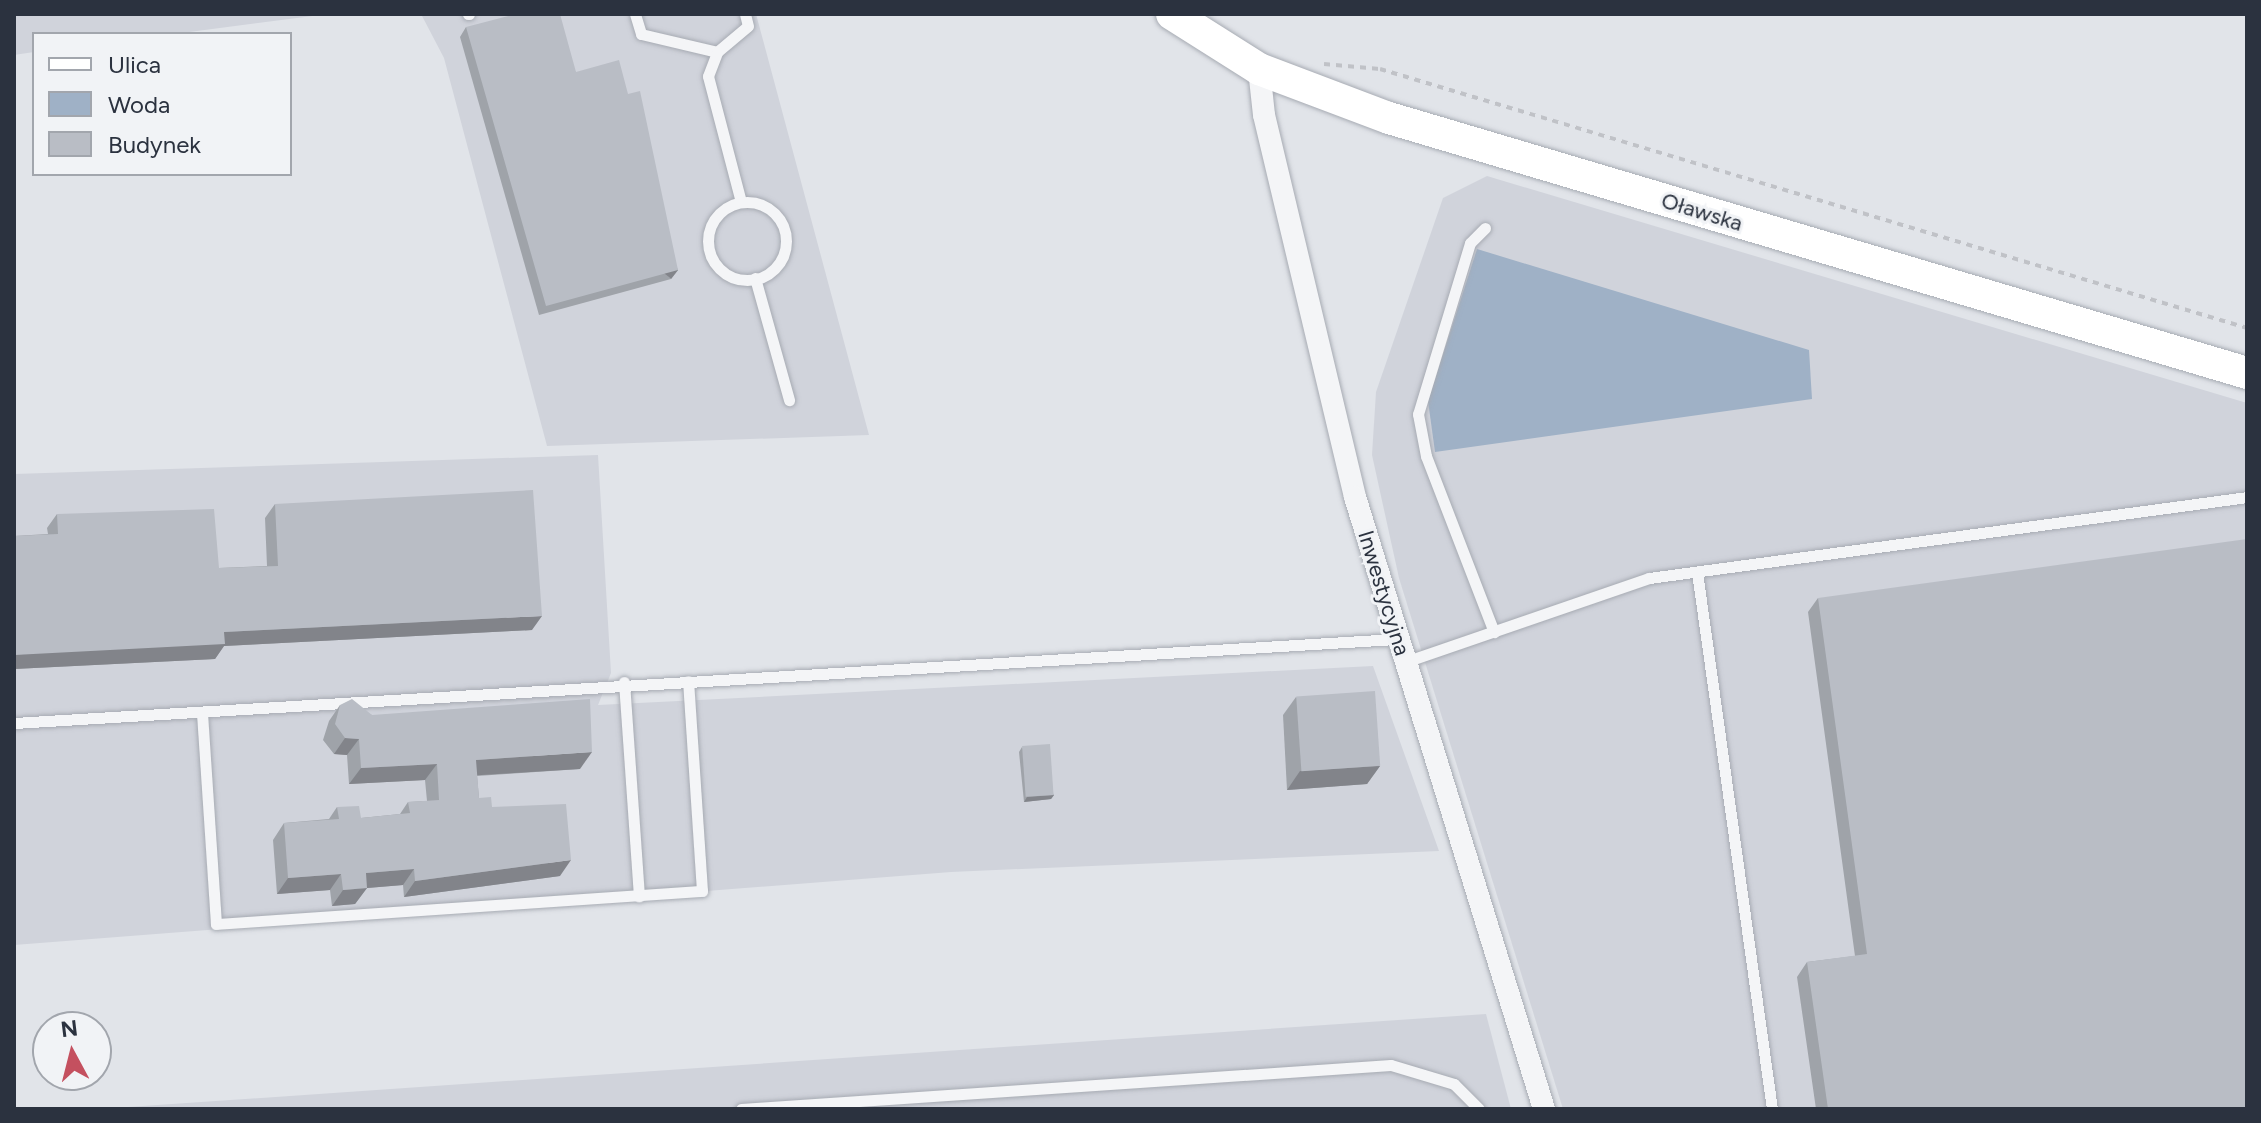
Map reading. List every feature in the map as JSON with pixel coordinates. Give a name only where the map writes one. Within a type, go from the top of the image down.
[{"type":"street","name":"Oławska","points":[[1172,14],[1259,69],[1389,118],[2247,373]]},
{"type":"street","name":"Inwestycyjna","points":[[1259,69],[1264,115],[1355,497],[1544,1109]]},
{"type":"lane","points":[[635,14],[641,34],[717,52]]},
{"type":"lane","points":[[741,202],[708,76],[717,52],[748,26],[745,14]]},
{"type":"lane","points":[[741,202],[766,207],[783,227],[783,253],[755,278],[720,269],[708,248],[719,213],[741,202]]},
{"type":"lane","points":[[1485,228],[1470,243],[1418,414],[1426,456],[1494,632]]},
{"type":"lane","points":[[755,278],[789,400]]},
{"type":"lane","points":[[1405,663],[1649,578],[2247,497]]},
{"type":"lane","points":[[1697,572],[1772,1109]]},
{"type":"lane","points":[[14,723],[202,713],[624,682],[688,681],[1397,639]]},
{"type":"lane","points":[[202,713],[216,924],[702,891],[688,681]]},
{"type":"lane","points":[[624,682],[639,896]]},
{"type":"lane","points":[[741,1109],[1391,1065],[1454,1084],[1479,1109]]},
{"type":"path","points":[[1315,64],[1380,69],[2247,328]]},
{"type":"shaded area","points":[[14,14],[328,14],[189,32],[32,32],[32,52],[14,55]]},
{"type":"shaded area","points":[[421,14],[756,14],[869,435],[547,446],[444,58]]},
{"type":"shaded area","points":[[1487,176],[2247,403],[2247,1109],[1563,1109],[1399,578],[1372,455],[1376,392],[1443,198]]},
{"type":"shaded area","points":[[598,455],[611,673],[598,705],[1373,666],[1439,851],[951,872],[14,945],[14,474]]},
{"type":"shaded area","points":[[1486,1014],[1511,1109],[99,1109]]},
{"type":"water","points":[[1477,249],[1809,350],[1812,399],[1435,452],[1428,401]]},
{"type":"building","points":[[516,14],[560,14],[576,72],[619,60],[628,94],[640,91],[678,270],[546,306],[466,27]]},
{"type":"building","points":[[533,490],[542,616],[224,632],[225,644],[14,655],[14,536],[58,534],[57,514],[214,509],[219,568],[278,566],[275,504]]},
{"type":"building","points":[[2247,539],[2247,1109],[1828,1109],[1807,962],[1867,954],[1818,598]]},
{"type":"building","points":[[1375,691],[1380,766],[1301,771],[1296,697]]},
{"type":"building","points":[[352,699],[372,715],[590,699],[592,752],[476,760],[479,798],[491,797],[492,807],[566,804],[571,860],[415,881],[414,869],[366,873],[367,888],[343,890],[341,874],[288,878],[284,823],[339,819],[337,807],[359,806],[361,818],[410,813],[408,802],[439,800],[437,764],[361,768],[359,739],[345,738],[335,724],[340,705]]},
{"type":"building","points":[[1050,744],[1054,795],[1026,797],[1022,746]]}]
